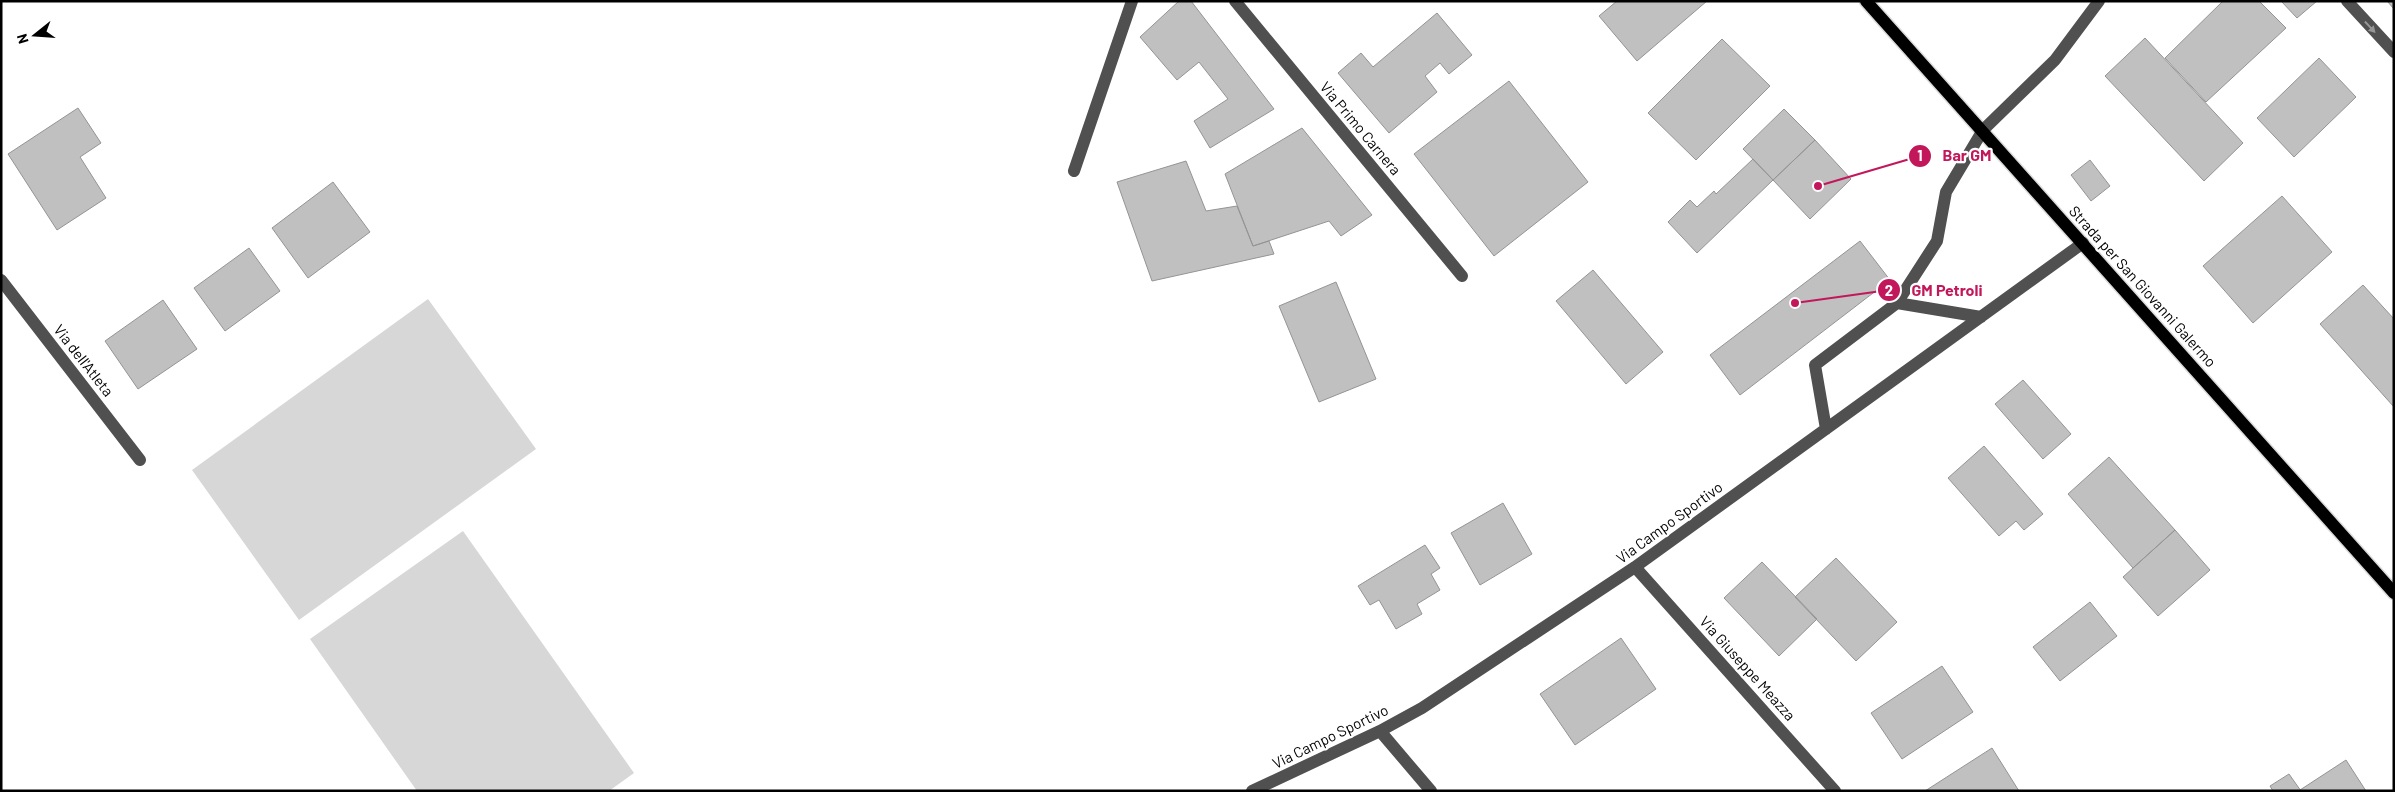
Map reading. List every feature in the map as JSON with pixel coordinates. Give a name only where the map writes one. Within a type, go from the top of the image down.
[{"type":"main road","name":"Strada per San Giovanni Galermo","points":[[1866,1],[2394,593]]},
{"type":"street","points":[[1074,171],[1132,1]]},
{"type":"street","name":"Via Primo Carnera","points":[[1235,1],[1462,276]]},
{"type":"street","points":[[1826,429],[1815,365],[1897,303],[1937,241],[1946,192],[1983,130],[2055,60],[2099,1]]},
{"type":"street","points":[[2346,1],[2394,52]]},
{"type":"street","name":"Via Campo Sportivo","points":[[1252,791],[1380,731],[1422,708],[1636,567],[2083,243]]},
{"type":"street","name":"Via dell'Atleta","points":[[1,280],[140,460]]},
{"type":"street","points":[[1897,303],[1980,317]]},
{"type":"street","name":"Via Giuseppe Meazza","points":[[1636,567],[1835,791]]},
{"type":"street","points":[[1380,731],[1431,791]]},
{"type":"shaded area","points":[[428,299],[536,449],[299,620],[192,470]]},
{"type":"shaded area","points":[[463,531],[634,773],[609,791],[417,791],[310,639]]},
{"type":"building","points":[[1179,1],[1191,1],[1274,109],[1210,148],[1194,121],[1228,99],[1199,62],[1177,80],[1140,37]]},
{"type":"building","points":[[1617,1],[1707,1],[1637,61],[1599,16]]},
{"type":"building","points":[[2223,1],[2259,1],[2286,28],[2206,102],[2165,58]]},
{"type":"building","points":[[2281,1],[2317,1],[2297,18]]},
{"type":"building","points":[[2387,1],[2394,1],[2394,9]]},
{"type":"building","points":[[1437,13],[1472,55],[1449,74],[1440,63],[1425,76],[1437,92],[1389,133],[1338,73],[1361,53],[1373,67]]},
{"type":"building","points":[[2145,38],[2243,143],[2204,181],[2105,76]]},
{"type":"building","points":[[1722,39],[1770,86],[1696,160],[1648,113]]},
{"type":"building","points":[[2319,58],[2356,97],[2294,157],[2257,118]]},
{"type":"building","points":[[1509,81],[1588,182],[1494,256],[1414,154]]},
{"type":"building","points":[[78,108],[101,143],[80,157],[106,198],[57,230],[8,154]]},
{"type":"building","points":[[1784,109],[1815,140],[1773,180],[1743,149]]},
{"type":"building","points":[[1302,128],[1372,215],[1341,236],[1329,221],[1253,246],[1225,174]]},
{"type":"building","points":[[1815,140],[1851,179],[1810,219],[1773,180]]},
{"type":"building","points":[[1753,159],[1773,180],[1697,253],[1668,222],[1690,200],[1697,207],[1714,191],[1716,194]]},
{"type":"building","points":[[2090,160],[2110,186],[2091,201],[2071,175]]},
{"type":"building","points":[[1186,161],[1206,211],[1237,206],[1253,246],[1269,241],[1274,254],[1152,281],[1117,182]]},
{"type":"building","points":[[333,182],[370,232],[308,278],[272,228]]},
{"type":"building","points":[[2282,196],[2332,252],[2253,323],[2203,266]]},
{"type":"building","points":[[1860,241],[1890,280],[1740,395],[1710,355]]},
{"type":"building","points":[[249,248],[280,291],[225,331],[194,288]]},
{"type":"building","points":[[1593,270],[1663,352],[1626,384],[1556,301]]},
{"type":"building","points":[[1336,282],[1376,379],[1319,402],[1279,306]]},
{"type":"building","points":[[2363,285],[2394,319],[2394,407],[2320,324]]},
{"type":"building","points":[[163,300],[197,349],[138,389],[105,341]]},
{"type":"building","points":[[2023,380],[2071,434],[2043,459],[1995,404]]},
{"type":"building","points":[[1984,446],[2043,514],[2024,530],[2016,521],[1999,536],[1948,478]]},
{"type":"building","points":[[2109,457],[2175,530],[2133,568],[2068,494]]},
{"type":"building","points":[[1503,503],[1532,554],[1480,585],[1451,533]]},
{"type":"building","points":[[2175,530],[2210,570],[2158,616],[2123,577]]},
{"type":"building","points":[[1425,545],[1440,568],[1431,574],[1440,590],[1417,604],[1422,614],[1396,629],[1379,600],[1370,605],[1358,586]]},
{"type":"building","points":[[1836,558],[1897,622],[1856,661],[1795,597]]},
{"type":"building","points":[[1762,562],[1817,619],[1779,656],[1724,598]]},
{"type":"building","points":[[2090,602],[2117,636],[2060,681],[2033,647]]},
{"type":"building","points":[[1621,638],[1656,689],[1575,745],[1540,694]]},
{"type":"building","points":[[1942,666],[1973,712],[1902,759],[1871,713]]},
{"type":"building","points":[[1992,748],[2019,791],[1925,791]]},
{"type":"building","points":[[2346,760],[2366,791],[2300,790]]},
{"type":"building","points":[[2289,774],[2301,791],[2273,791],[2270,786]]},
{"type":"place","name":"Bar GM","points":[[1818,186]]},
{"type":"place","name":"GM Petroli","points":[[1795,303]]}]
